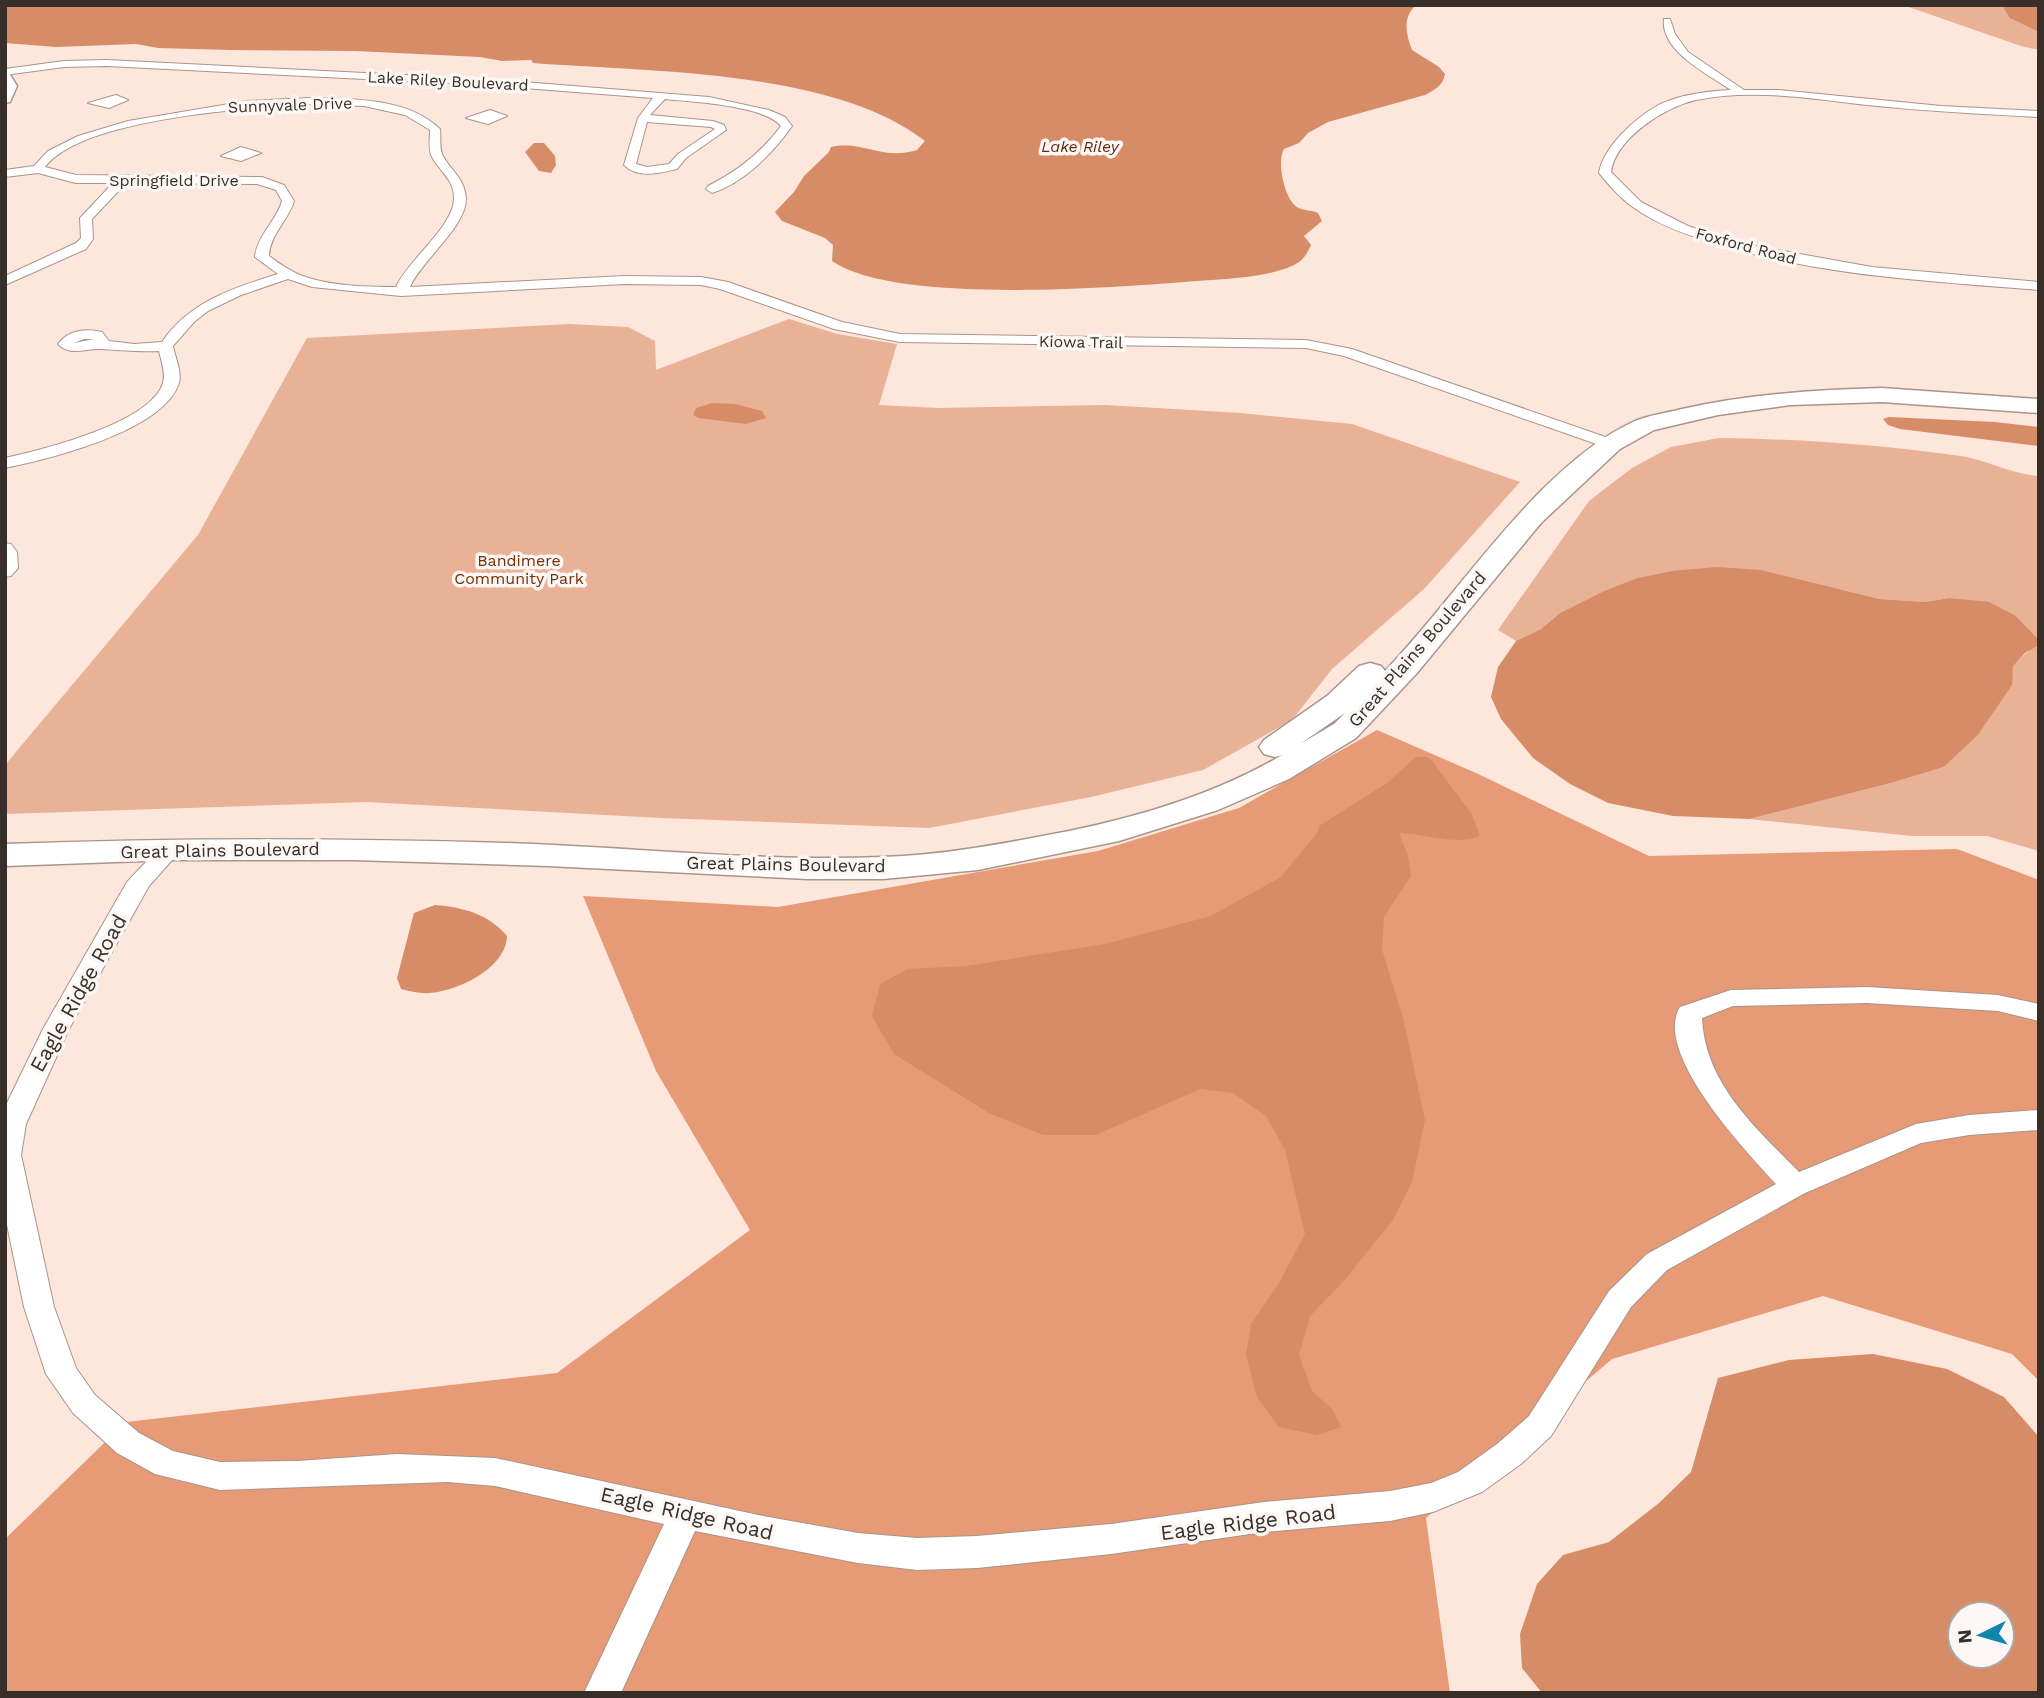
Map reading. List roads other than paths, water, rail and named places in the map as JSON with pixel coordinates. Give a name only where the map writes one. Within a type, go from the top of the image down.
[{"type":"main road","name":"Great Plains Boulevard","points":[[5,831],[183,828],[359,831],[581,837],[820,851],[936,843],[1013,834],[1138,805],[1229,773],[1292,737],[1338,703],[1365,678],[1494,528],[1599,440],[1646,409],[1765,390],[1843,385],[1953,388],[2039,397]]},
{"type":"main road","name":"Great Plains Boulevard","points":[[5,855],[171,849],[366,850],[548,855],[808,868],[883,868],[978,859],[1119,831],[1206,803],[1277,772],[1345,731],[1406,667],[1532,517],[1567,482],[1599,440],[1646,425],[1718,408],[1790,398],[1882,395],[2039,405]]},
{"type":"street","points":[[1667,21],[1670,34],[1685,54],[1742,93]]},
{"type":"street","name":"Lake Riley Boulevard","points":[[5,74],[64,64],[107,63],[485,82],[709,100],[765,112],[781,119],[787,126],[775,142],[724,184],[712,189]]},
{"type":"street","points":[[5,74],[11,86],[5,99]]},
{"type":"street","name":"Foxford Road","points":[[2039,114],[1941,109],[1779,93],[1694,97],[1659,109],[1620,142],[1607,160],[1605,173],[1614,187],[1652,213],[1679,226],[1760,252],[1870,272],[2039,286]]},
{"type":"street","points":[[643,118],[713,124],[721,129],[682,156],[673,167],[655,171],[640,170],[630,165],[643,118],[649,105],[663,96]]},
{"type":"street","name":"Sunnyvale Drive","points":[[41,165],[64,146],[161,116],[245,104],[322,101],[392,108],[420,116],[437,123],[436,155],[456,179],[460,202],[443,236],[409,273],[401,292]]},
{"type":"street","points":[[119,103],[130,107]]},
{"type":"street","points":[[142,110],[161,116]]},
{"type":"street","points":[[215,179],[236,158]]},
{"type":"street","name":"Springfield Drive","points":[[5,174],[41,165],[76,179],[258,180],[280,188],[288,201],[279,223],[267,235],[262,257],[288,275],[343,289],[401,292],[543,284]]},
{"type":"street","points":[[5,281],[59,259],[81,246],[87,239],[86,218],[121,181]]},
{"type":"street","points":[[5,463],[75,445],[143,414],[161,400],[171,385],[166,346],[180,326],[212,303],[288,275]]},
{"type":"street","name":"Kiowa Trail","points":[[543,284],[637,280],[701,281],[723,285],[839,326],[900,338],[1288,343],[1328,347],[1599,440]]},
{"type":"street","points":[[96,344],[134,348],[166,346]]},
{"type":"street","points":[[5,548],[8,552],[9,568],[5,572]]},
{"type":"street","name":"Eagle Ridge Road","points":[[171,849],[139,882],[55,1029],[12,1124],[6,1155],[39,1307],[62,1374],[84,1404],[128,1443],[167,1464],[220,1476],[298,1475],[397,1468],[495,1472],[777,1534],[916,1554],[977,1552],[1111,1539],[1264,1517],[1390,1506],[1433,1497],[1470,1482],[1509,1454],[1540,1426],[1620,1298],[1657,1262],[1795,1186]]},
{"type":"street","points":[[2039,1013],[1998,1003],[1867,995],[1731,998],[1689,1013],[1688,1030],[1691,1050],[1721,1104],[1795,1186],[1916,1134],[1969,1125],[2039,1120]]},
{"type":"street","points":[[602,1693],[686,1514]]},
{"type":"water","name":"Lake Riley","points":[[5,5],[1416,5],[1407,21],[1412,50],[1439,67],[1445,74],[1440,85],[1425,95],[1328,122],[1308,133],[1299,143],[1284,149],[1281,171],[1289,197],[1297,207],[1318,213],[1322,221],[1304,236],[1311,245],[1304,257],[1294,265],[1255,276],[1149,285],[1002,290],[950,288],[902,283],[861,274],[832,261],[833,245],[825,238],[782,221],[775,212],[831,147],[853,146],[904,153],[917,150],[925,141],[886,117],[841,100],[791,87],[737,78],[533,63],[531,60],[502,61],[480,57],[356,51],[158,48],[136,44],[56,47],[5,43]]},
{"type":"water","points":[[2003,7],[2039,7],[2039,32],[2010,18]]},
{"type":"water","points":[[534,143],[544,143],[555,156],[556,165],[551,173],[539,171],[525,152]]},
{"type":"water","points":[[712,403],[735,404],[762,411],[766,418],[746,424],[698,418],[693,415],[696,408]]},
{"type":"water","points":[[1889,417],[2039,427],[2039,446],[1900,429],[1888,425],[1883,419]]},
{"type":"water","points":[[1717,567],[1761,570],[1880,599],[1925,602],[1949,598],[1989,602],[2016,616],[2039,640],[2039,645],[2025,653],[2013,666],[2012,685],[1978,735],[1944,767],[1749,819],[1673,816],[1608,803],[1570,784],[1533,758],[1501,719],[1491,697],[1498,667],[1516,641],[1541,629],[1560,613],[1637,578],[1671,571]]},
{"type":"water","points":[[1416,757],[1427,757],[1432,761],[1471,813],[1480,835],[1453,840],[1399,833],[1408,856],[1411,876],[1384,917],[1382,950],[1403,1018],[1425,1120],[1412,1182],[1393,1220],[1342,1283],[1310,1316],[1299,1355],[1312,1391],[1333,1410],[1341,1427],[1317,1435],[1279,1427],[1257,1397],[1246,1355],[1251,1324],[1279,1283],[1305,1234],[1285,1150],[1266,1116],[1233,1093],[1200,1089],[1096,1135],[1043,1135],[989,1113],[894,1054],[872,1016],[880,984],[908,969],[966,966],[1105,944],[1211,916],[1281,877],[1318,832],[1319,826],[1387,783]]},
{"type":"water","points":[[435,905],[465,910],[492,922],[507,936],[505,948],[490,968],[467,983],[426,993],[401,989],[397,978],[414,913]]},
{"type":"water","points":[[1873,1354],[1947,1369],[2004,1397],[2039,1437],[2039,1693],[1542,1693],[1522,1668],[1520,1634],[1537,1584],[1563,1555],[1609,1542],[1659,1503],[1691,1472],[1718,1378],[1789,1360]]},
{"type":"waterway","points":[[2001,5],[2013,8]]},
{"type":"park label","name":"Bandimere Community Park","points":[[519,569]]}]
